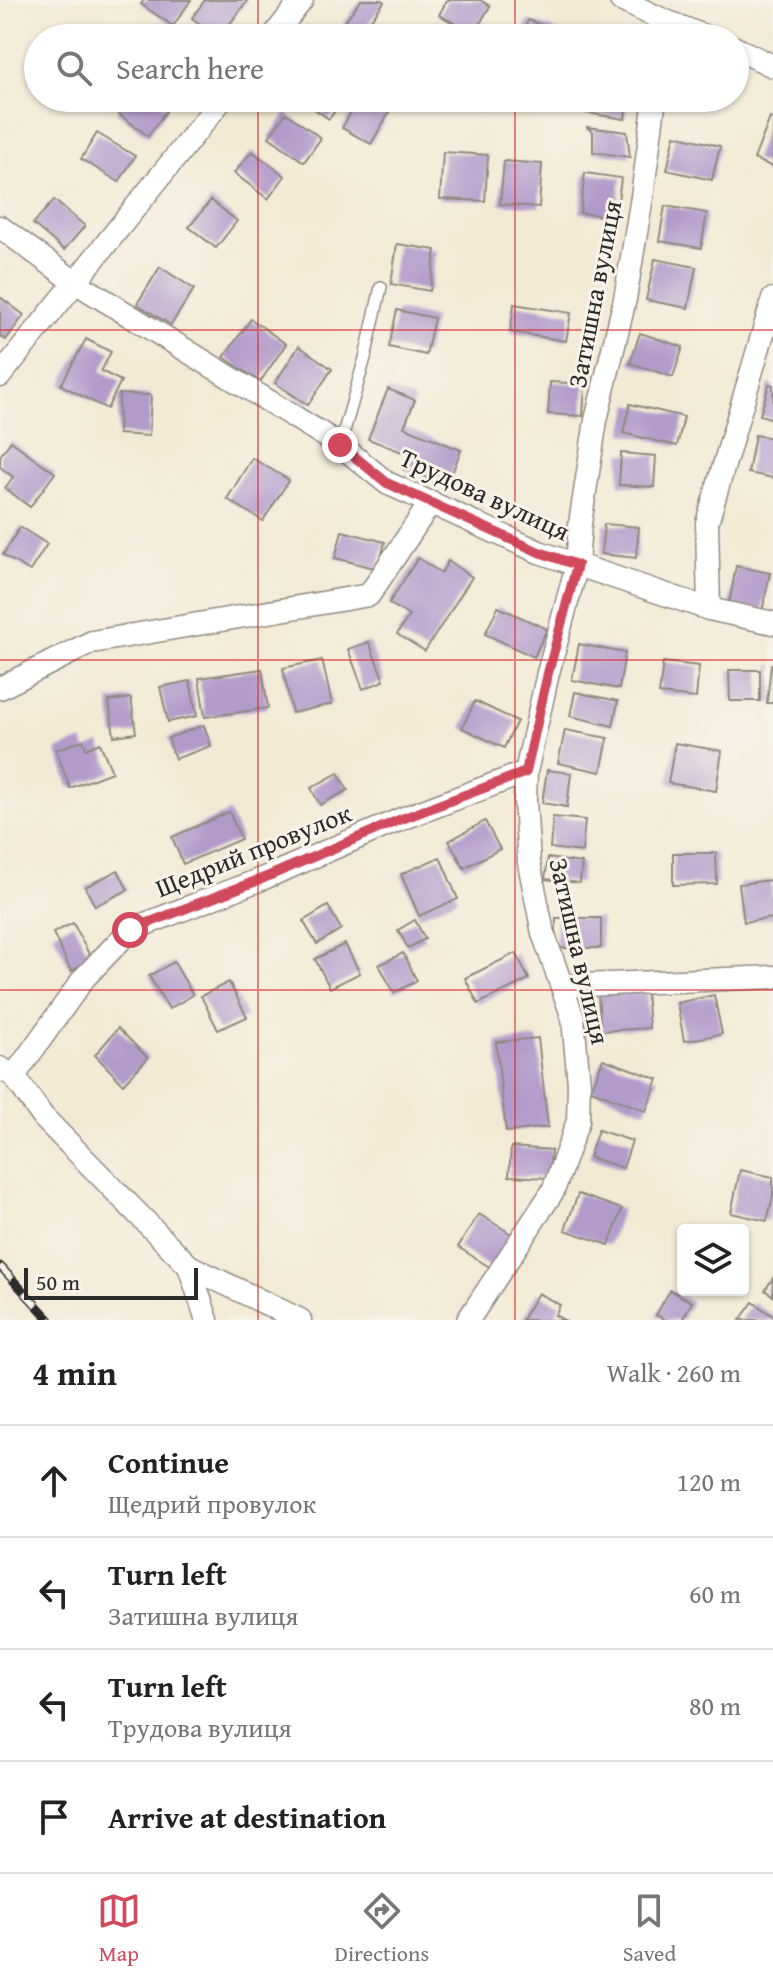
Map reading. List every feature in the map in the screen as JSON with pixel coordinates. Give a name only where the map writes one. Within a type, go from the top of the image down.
[{"type":"street","points":[[283,24],[302,0]]},
{"type":"street","points":[[621,0],[654,24]]},
{"type":"street","points":[[749,55],[773,66]]},
{"type":"street","points":[[0,376],[212,112]]},
{"type":"street","name":"Затишна вулиця","points":[[468,1320],[553,1191],[578,1121],[579,1084],[573,1018],[543,933],[529,863],[526,772],[577,565],[596,420],[625,299],[653,112]]},
{"type":"street","name":"Трудова вулиця","points":[[0,227],[75,282],[340,445],[387,483],[539,552],[709,609],[773,623]]},
{"type":"street","points":[[709,609],[707,523],[773,299]]},
{"type":"street","points":[[0,688],[92,642],[369,595],[431,502]]},
{"type":"street","name":"Щедрий провулок","points":[[7,1072],[84,978],[130,930],[264,878],[399,820],[526,772]]},
{"type":"street","points":[[562,986],[773,977]]},
{"type":"street","points":[[7,1072],[43,1117],[189,1266],[300,1320]]},
{"type":"street","points":[[189,1266],[207,1320]]},
{"type":"lane","points":[[340,445],[381,287]]},
{"type":"building","points":[[144,0],[191,0],[174,24],[141,4]]},
{"type":"building","points":[[205,0],[247,1],[230,24],[200,24],[192,18]]},
{"type":"building","points":[[361,0],[384,2],[368,24],[343,24]]},
{"type":"building","points":[[447,0],[480,0],[490,6],[480,24],[456,24],[439,15]]},
{"type":"building","points":[[116,112],[165,112],[148,136]]},
{"type":"building","points":[[319,112],[334,112],[329,119]]},
{"type":"building","points":[[351,112],[389,113],[371,144],[342,128]]},
{"type":"building","points":[[586,112],[626,112],[625,119]]},
{"type":"building","points":[[286,113],[321,138],[304,162],[269,137]]},
{"type":"building","points":[[770,118],[773,119],[773,167],[754,159]]},
{"type":"building","points":[[586,127],[627,132],[630,157],[593,152],[593,132]]},
{"type":"building","points":[[97,133],[135,156],[119,182],[81,159]]},
{"type":"building","points":[[675,135],[720,146],[712,180],[667,170]]},
{"type":"building","points":[[252,151],[285,176],[268,199],[234,173]]},
{"type":"building","points":[[443,152],[488,155],[485,201],[440,199]]},
{"type":"building","points":[[504,161],[542,164],[539,207],[500,204]]},
{"type":"building","points":[[585,173],[621,178],[616,217],[580,213]]},
{"type":"building","points":[[54,200],[85,226],[64,250],[33,224]]},
{"type":"building","points":[[211,200],[237,221],[216,248],[189,227]]},
{"type":"building","points":[[665,206],[707,213],[701,248],[659,241]]},
{"type":"building","points":[[397,244],[436,250],[430,291],[391,284]]},
{"type":"building","points":[[655,259],[696,267],[688,308],[646,300]]},
{"type":"building","points":[[160,267],[194,289],[171,325],[137,304]]},
{"type":"building","points":[[0,297],[24,315],[6,340],[0,336]]},
{"type":"building","points":[[514,304],[571,313],[566,341],[510,332]]},
{"type":"building","points":[[397,310],[434,318],[426,355],[389,347]]},
{"type":"building","points":[[251,319],[286,344],[260,382],[224,357]]},
{"type":"building","points":[[640,333],[683,347],[673,377],[630,363]]},
{"type":"building","points":[[86,339],[111,352],[101,371],[121,381],[107,409],[61,385]]},
{"type":"building","points":[[299,346],[332,369],[308,405],[275,383]]},
{"type":"building","points":[[550,382],[585,384],[583,416],[548,414]]},
{"type":"building","points":[[769,384],[773,385],[773,419],[760,415]]},
{"type":"building","points":[[388,389],[415,400],[404,427],[461,450],[447,486],[404,469],[410,455],[368,439]]},
{"type":"building","points":[[119,394],[151,395],[149,436],[118,434]]},
{"type":"building","points":[[630,404],[684,417],[677,446],[623,433]]},
{"type":"building","points":[[755,435],[773,438],[773,478],[748,473]]},
{"type":"building","points":[[11,441],[55,473],[30,507],[5,488],[13,477],[0,467],[0,456]]},
{"type":"building","points":[[621,453],[656,456],[654,487],[619,485]]},
{"type":"building","points":[[252,458],[289,480],[263,521],[227,499]]},
{"type":"building","points":[[604,524],[639,527],[636,558],[601,554]]},
{"type":"building","points":[[20,527],[47,544],[30,571],[3,555]]},
{"type":"building","points":[[342,531],[385,542],[378,569],[335,558]]},
{"type":"building","points":[[418,558],[441,573],[448,561],[472,577],[425,651],[397,634],[409,616],[389,603]]},
{"type":"building","points":[[736,566],[770,573],[762,612],[729,605]]},
{"type":"building","points":[[498,607],[547,629],[534,657],[485,634]]},
{"type":"building","points":[[369,642],[384,681],[363,689],[348,649]]},
{"type":"building","points":[[579,644],[625,653],[619,689],[572,680]]},
{"type":"building","points":[[322,660],[332,704],[292,713],[283,668]]},
{"type":"building","points":[[663,662],[699,666],[696,698],[659,694]]},
{"type":"building","points":[[771,664],[773,703],[767,703]]},
{"type":"building","points":[[262,669],[268,708],[205,717],[199,678]]},
{"type":"building","points":[[729,670],[760,670],[760,701],[730,701]]},
{"type":"building","points":[[190,681],[197,716],[168,722],[160,687]]},
{"type":"building","points":[[575,692],[618,701],[613,726],[570,716]]},
{"type":"building","points":[[131,698],[136,733],[114,736],[109,701]]},
{"type":"building","points":[[475,701],[517,721],[504,748],[462,728]]},
{"type":"building","points":[[204,725],[211,746],[175,759],[168,738]]},
{"type":"building","points":[[565,730],[608,738],[601,772],[558,763]]},
{"type":"building","points":[[83,740],[86,749],[100,743],[112,772],[70,788],[56,750]]},
{"type":"building","points":[[675,743],[722,751],[716,791],[668,783]]},
{"type":"building","points":[[547,770],[571,773],[567,807],[542,803]]},
{"type":"building","points":[[338,773],[348,790],[320,805],[311,788]]},
{"type":"building","points":[[229,812],[241,839],[183,864],[172,837]]},
{"type":"building","points":[[553,817],[585,820],[582,852],[550,848]]},
{"type":"building","points":[[485,821],[500,849],[464,868],[449,841]]},
{"type":"building","points":[[673,853],[716,853],[717,884],[673,885]]},
{"type":"building","points":[[440,857],[458,899],[419,916],[401,874]]},
{"type":"building","points":[[548,858],[582,863],[580,883],[545,879]]},
{"type":"building","points":[[118,870],[128,890],[95,906],[85,887]]},
{"type":"building","points":[[771,880],[773,918],[744,922],[739,884]]},
{"type":"building","points":[[328,906],[341,929],[317,944],[303,921]]},
{"type":"building","points":[[556,918],[601,918],[601,948],[556,948]]},
{"type":"building","points":[[415,920],[425,939],[408,948],[398,930]]},
{"type":"building","points":[[73,923],[92,960],[71,971],[53,933]]},
{"type":"building","points":[[345,944],[360,973],[330,988],[315,959]]},
{"type":"building","points":[[403,953],[417,981],[394,993],[379,965]]},
{"type":"building","points":[[516,953],[529,979],[478,1004],[465,978]]},
{"type":"building","points":[[174,962],[193,995],[169,1009],[149,976]]},
{"type":"building","points":[[229,982],[247,1017],[218,1030],[201,996]]},
{"type":"building","points":[[646,991],[649,1028],[601,1031],[598,995]]},
{"type":"building","points":[[714,995],[722,1034],[684,1041],[677,1003]]},
{"type":"building","points":[[118,1028],[148,1058],[123,1084],[95,1055]]},
{"type":"building","points":[[538,1038],[548,1127],[506,1132],[496,1042]]},
{"type":"building","points":[[603,1059],[658,1079],[646,1111],[591,1090]]},
{"type":"building","points":[[598,1130],[632,1141],[623,1168],[589,1157]]},
{"type":"building","points":[[511,1147],[551,1150],[549,1178],[509,1176]]},
{"type":"building","points":[[740,1170],[773,1177],[773,1196],[767,1221],[731,1213]]},
{"type":"building","points":[[578,1194],[622,1209],[609,1245],[565,1230]]},
{"type":"building","points":[[479,1214],[513,1235],[491,1268],[458,1247]]},
{"type":"building","points":[[773,1278],[773,1296],[765,1290]]},
{"type":"building","points":[[670,1290],[692,1302],[682,1320],[666,1320],[656,1315]]},
{"type":"building","points":[[538,1293],[560,1305],[555,1315],[564,1320],[522,1320]]},
{"type":"building","points":[[753,1302],[773,1316],[773,1320],[740,1320]]},
{"type":"railway","points":[[0,1266],[50,1320]]},
{"type":"route","points":[[130,930],[264,878],[399,820],[526,772],[577,565],[539,552],[387,483],[340,445]]}]
